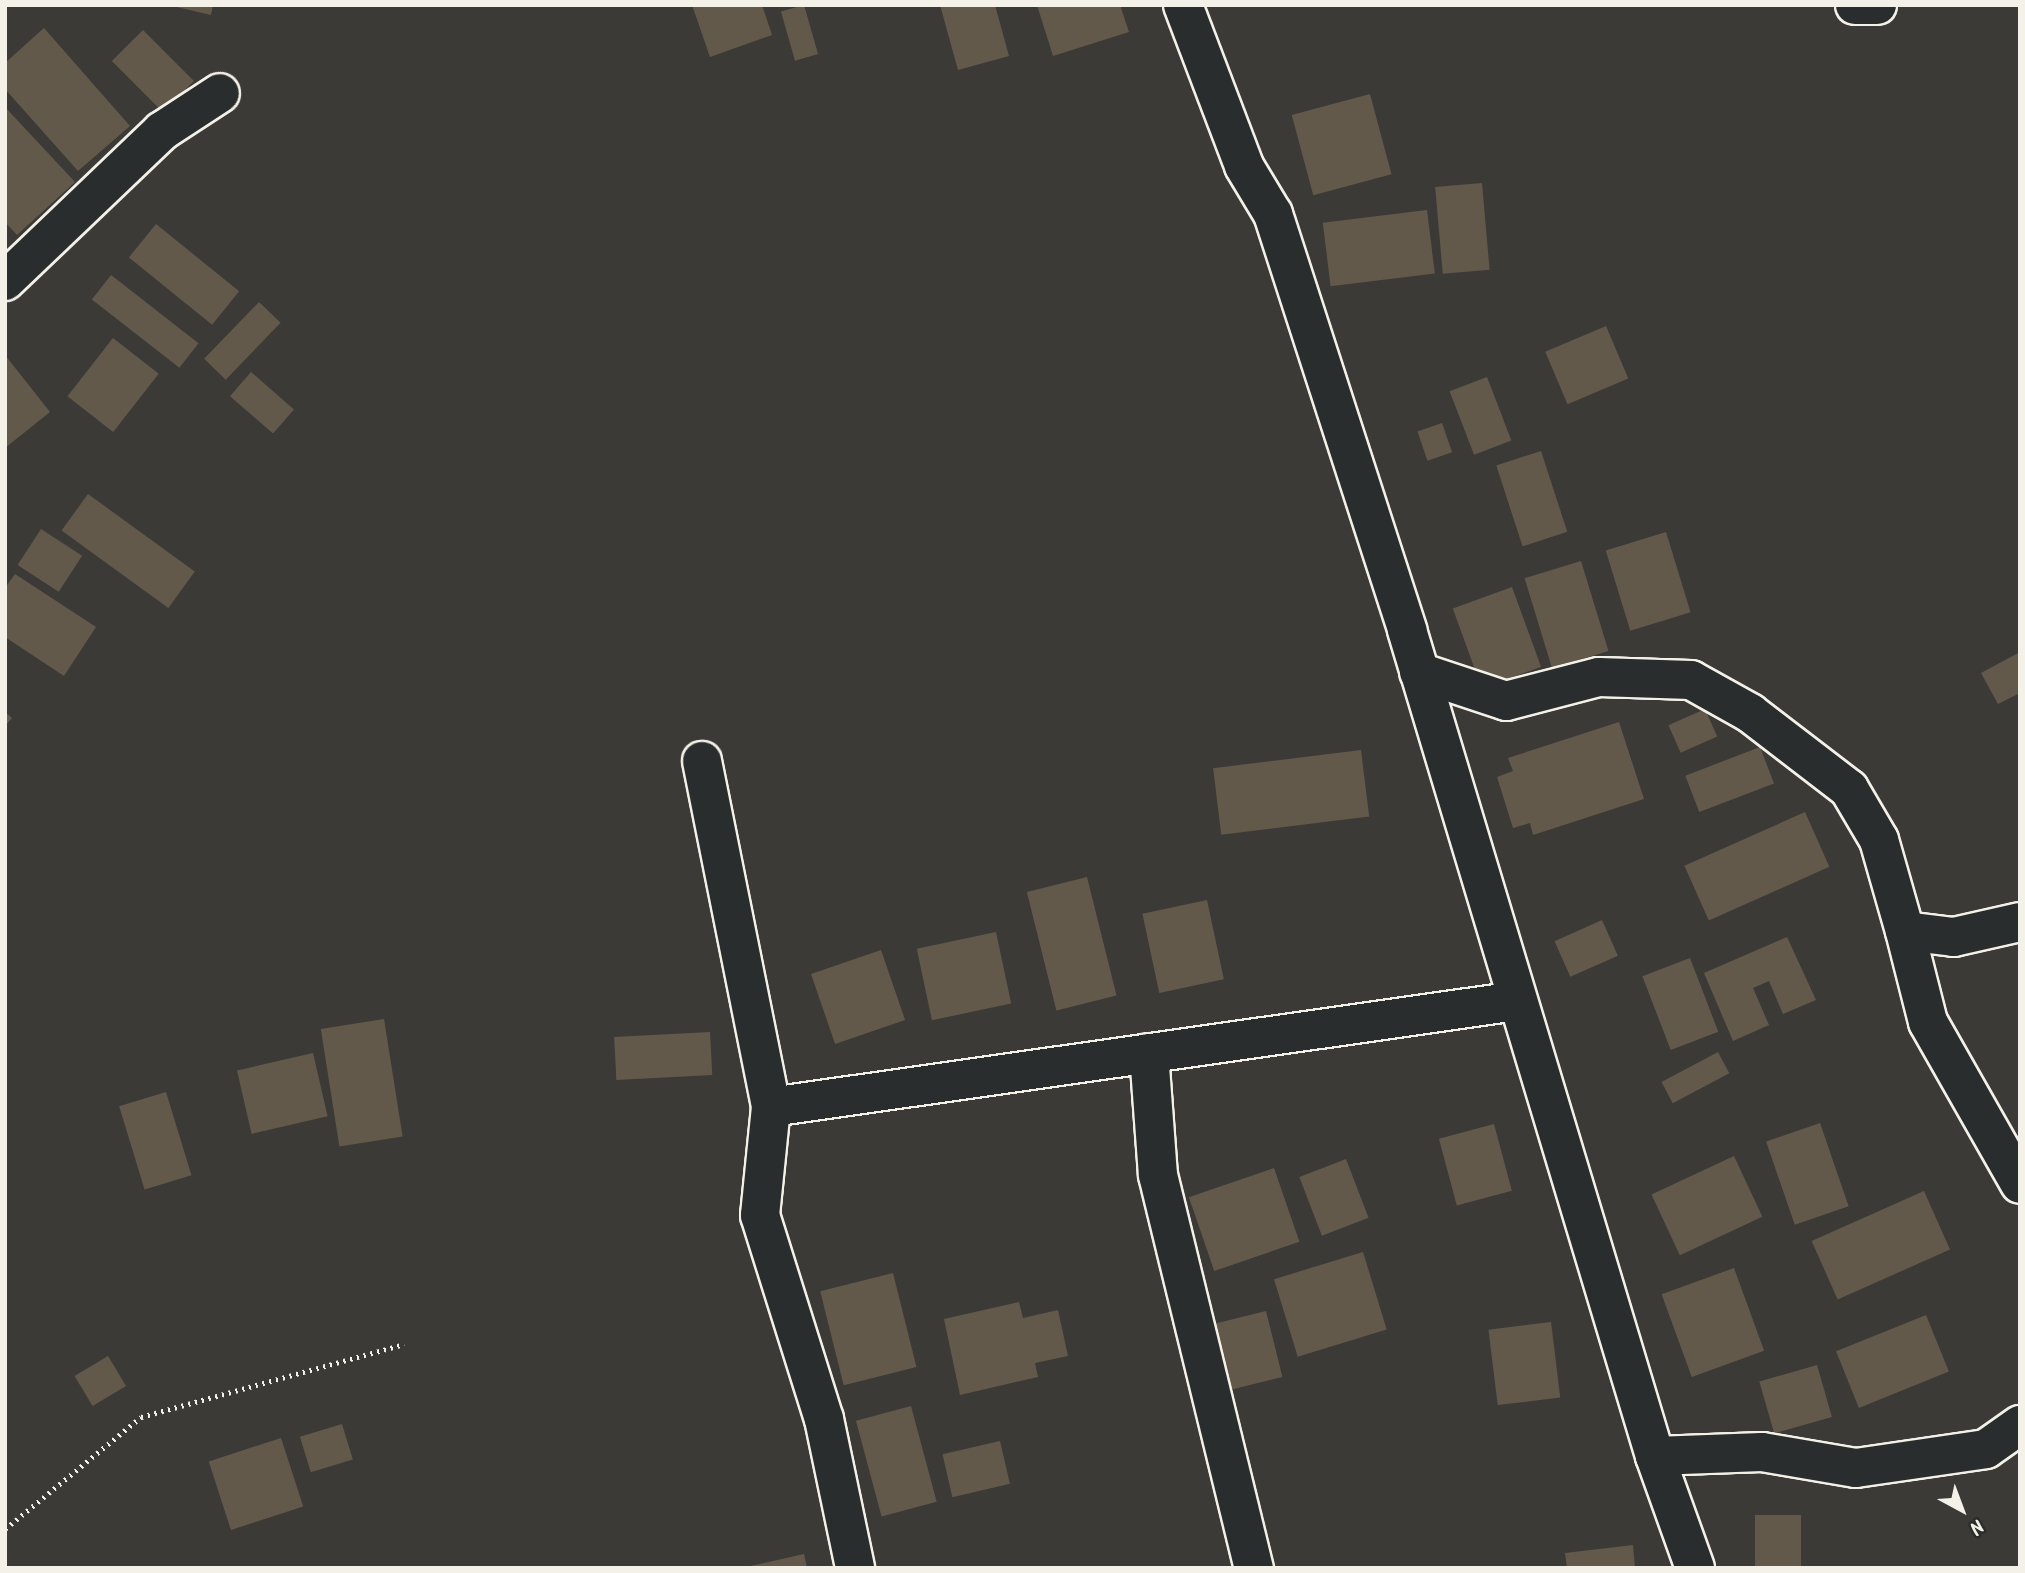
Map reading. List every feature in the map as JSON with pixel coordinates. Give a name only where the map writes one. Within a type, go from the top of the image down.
[{"type":"street","points":[[1183,5],[1244,166],[1273,214],[1419,671],[1655,1456],[1695,1568]]},
{"type":"street","points":[[1855,5],[1877,5]]},
{"type":"street","points":[[5,281],[162,131],[220,93]]},
{"type":"street","points":[[1419,671],[1506,701],[1599,677],[1691,680],[1750,713],[1849,789],[1879,840],[1928,1021],[2020,1184]]},
{"type":"street","points":[[702,761],[771,1107],[760,1215],[824,1419],[855,1568]]},
{"type":"street","points":[[1905,931],[1954,937],[2020,922]]},
{"type":"street","points":[[771,1107],[1517,1001]]},
{"type":"street","points":[[1149,1053],[1158,1175],[1254,1568]]},
{"type":"street","points":[[1655,1456],[1762,1452],[1856,1468],[1986,1449],[2020,1425]]},
{"type":"path","points":[[5,1529],[141,1417],[404,1344]]},
{"type":"building","points":[[168,5],[213,5],[211,15]]},
{"type":"building","points":[[692,5],[762,5],[772,35],[710,57]]},
{"type":"building","points":[[804,5],[818,54],[795,61],[781,12]]},
{"type":"building","points":[[940,5],[995,5],[1009,56],[958,70]]},
{"type":"building","points":[[1037,5],[1120,5],[1129,32],[1053,56]]},
{"type":"building","points":[[44,28],[130,126],[78,171],[5,89],[5,63]]},
{"type":"building","points":[[143,30],[194,81],[163,112],[112,61]]},
{"type":"building","points":[[1370,94],[1391,174],[1313,195],[1292,115]]},
{"type":"building","points":[[5,107],[75,182],[17,235],[5,222]]},
{"type":"building","points":[[1482,183],[1490,270],[1443,274],[1435,187]]},
{"type":"building","points":[[1427,210],[1435,274],[1331,286],[1323,223]]},
{"type":"building","points":[[156,224],[239,291],[212,325],[129,257]]},
{"type":"building","points":[[111,275],[198,343],[179,368],[92,299]]},
{"type":"building","points":[[259,302],[281,323],[226,380],[204,359]]},
{"type":"building","points":[[1606,326],[1628,378],[1568,404],[1545,352]]},
{"type":"building","points":[[113,338],[159,374],[113,432],[67,396]]},
{"type":"building","points":[[5,355],[50,412],[5,448]]},
{"type":"building","points":[[251,372],[294,409],[273,434],[230,396]]},
{"type":"building","points":[[1487,377],[1511,440],[1474,455],[1450,391]]},
{"type":"building","points":[[1442,423],[1452,452],[1428,461],[1417,431]]},
{"type":"building","points":[[1541,451],[1567,532],[1523,546],[1496,466]]},
{"type":"building","points":[[88,494],[195,572],[168,608],[62,530]]},
{"type":"building","points":[[41,529],[82,556],[59,592],[18,565]]},
{"type":"building","points":[[1666,532],[1691,612],[1630,631],[1606,550]]},
{"type":"building","points":[[1581,561],[1608,651],[1552,668],[1525,578]]},
{"type":"building","points":[[15,574],[96,627],[64,676],[5,637],[5,588]]},
{"type":"building","points":[[1512,587],[1541,667],[1482,688],[1453,609]]},
{"type":"building","points":[[2020,652],[2020,693],[1998,704],[1981,673]]},
{"type":"building","points":[[1705,709],[1717,736],[1681,753],[1668,725]]},
{"type":"building","points":[[5,712],[12,718],[5,726]]},
{"type":"building","points":[[1619,722],[1644,799],[1533,835],[1530,823],[1513,828],[1497,777],[1513,771],[1508,758]]},
{"type":"building","points":[[1760,747],[1774,783],[1699,812],[1685,776]]},
{"type":"building","points":[[1361,750],[1369,817],[1221,835],[1213,768]]},
{"type":"building","points":[[1805,812],[1829,867],[1709,921],[1684,866]]},
{"type":"building","points":[[1087,877],[1117,995],[1056,1010],[1027,892]]},
{"type":"building","points":[[1207,900],[1224,979],[1159,993],[1142,914]]},
{"type":"building","points":[[1602,920],[1618,956],[1570,977],[1554,941]]},
{"type":"building","points":[[996,932],[1011,1003],[932,1020],[917,949]]},
{"type":"building","points":[[1787,937],[1816,1000],[1783,1014],[1769,981],[1753,988],[1769,1025],[1733,1041],[1704,973]]},
{"type":"building","points":[[881,950],[905,1020],[835,1044],[811,974]]},
{"type":"building","points":[[1690,958],[1718,1032],[1671,1050],[1642,976]]},
{"type":"building","points":[[384,1019],[403,1137],[339,1147],[321,1029]]},
{"type":"building","points":[[710,1032],[712,1075],[616,1080],[614,1037]]},
{"type":"building","points":[[1718,1052],[1729,1073],[1673,1103],[1661,1082]]},
{"type":"building","points":[[313,1053],[328,1116],[252,1134],[237,1071]]},
{"type":"building","points":[[166,1092],[191,1175],[145,1190],[119,1106]]},
{"type":"building","points":[[1820,1123],[1849,1206],[1795,1225],[1766,1142]]},
{"type":"building","points":[[1494,1124],[1512,1191],[1457,1205],[1439,1139]]},
{"type":"building","points":[[1734,1156],[1762,1217],[1680,1255],[1652,1194]]},
{"type":"building","points":[[1346,1159],[1369,1218],[1322,1236],[1299,1177]]},
{"type":"building","points":[[1274,1168],[1299,1242],[1214,1271],[1189,1197]]},
{"type":"building","points":[[1924,1191],[1950,1249],[1838,1299],[1812,1241]]},
{"type":"building","points":[[1363,1252],[1387,1329],[1298,1357],[1274,1279]]},
{"type":"building","points":[[1734,1268],[1764,1351],[1692,1377],[1662,1294]]},
{"type":"building","points":[[893,1273],[916,1367],[844,1385],[820,1291]]},
{"type":"building","points":[[1019,1302],[1023,1318],[1058,1310],[1068,1356],[1035,1363],[1038,1377],[960,1395],[944,1319]]},
{"type":"building","points":[[1266,1311],[1282,1377],[1232,1390],[1216,1324]]},
{"type":"building","points":[[1926,1315],[1949,1372],[1859,1408],[1836,1351]]},
{"type":"building","points":[[1551,1322],[1560,1397],[1498,1405],[1488,1330]]},
{"type":"building","points":[[108,1356],[126,1386],[93,1406],[75,1376]]},
{"type":"building","points":[[1817,1365],[1832,1417],[1774,1433],[1759,1382]]},
{"type":"building","points":[[911,1406],[937,1502],[882,1516],[856,1421]]},
{"type":"building","points":[[342,1424],[353,1459],[311,1472],[300,1437]]},
{"type":"building","points":[[281,1438],[303,1506],[231,1530],[209,1461]]},
{"type":"building","points":[[1000,1441],[1010,1484],[952,1497],[943,1454]]},
{"type":"building","points":[[1755,1515],[1801,1515],[1801,1568],[1755,1568]]},
{"type":"building","points":[[1633,1545],[1635,1568],[1567,1568],[1565,1553]]},
{"type":"building","points":[[804,1554],[807,1568],[746,1568],[746,1567]]}]
